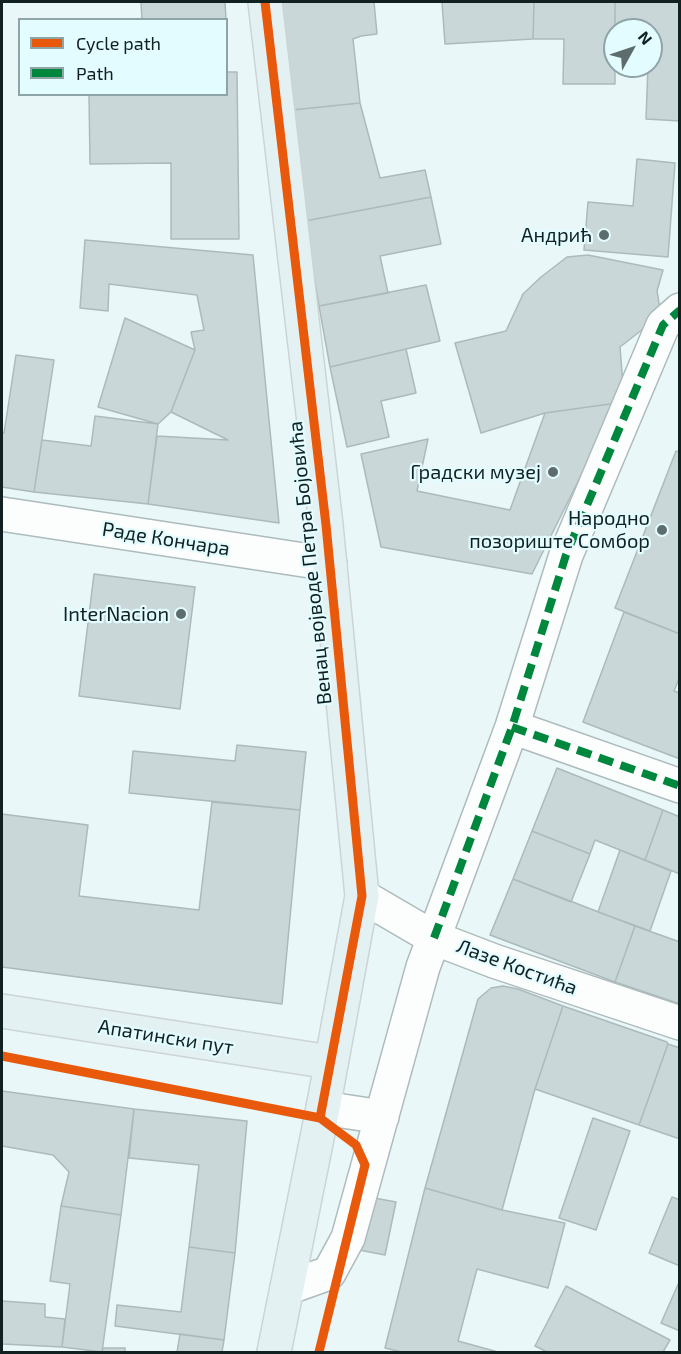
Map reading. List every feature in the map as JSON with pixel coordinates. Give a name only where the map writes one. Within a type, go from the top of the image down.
[{"type":"main road","name":"Венац војводе Петра Бојовића","points":[[265,2],[330,564],[362,896],[274,1353]]},
{"type":"main road","name":"Апатински пут","points":[[2,1011],[330,1062]]},
{"type":"street","points":[[287,1288],[329,1273],[348,1238],[423,967],[512,727],[566,555],[663,325],[680,310]]},
{"type":"street","name":"Раде Кончара","points":[[2,514],[330,564]]},
{"type":"street","points":[[512,727],[680,786]]},
{"type":"street","name":"Лазе Костића","points":[[362,896],[434,938],[494,961],[680,1023]]},
{"type":"street","points":[[323,1108],[382,1117]]},
{"type":"building","points":[[141,2],[225,2],[226,18],[142,18]]},
{"type":"building","points":[[281,2],[374,2],[377,34],[353,39],[360,103],[292,110]]},
{"type":"building","points":[[442,2],[534,2],[533,39],[445,44]]},
{"type":"building","points":[[534,2],[615,2],[615,18],[603,18],[603,78],[615,78],[615,84],[563,84],[564,39],[533,39]]},
{"type":"building","points":[[615,2],[680,2],[680,121],[646,119],[648,78],[663,78],[663,18],[615,18]]},
{"type":"building","points":[[228,72],[237,72],[239,239],[171,239],[171,163],[90,164],[89,96],[228,96]]},
{"type":"building","points":[[360,103],[380,178],[425,170],[431,197],[305,221],[292,110]]},
{"type":"building","points":[[637,159],[675,163],[668,257],[584,250],[588,202],[633,206]]},
{"type":"building","points":[[431,197],[441,244],[380,256],[388,293],[319,306],[305,221]]},
{"type":"building","points":[[85,240],[253,255],[279,523],[148,504],[157,436],[228,440],[171,412],[195,350],[191,332],[204,330],[197,295],[109,284],[108,311],[80,308]]},
{"type":"building","points":[[588,255],[663,270],[657,291],[661,315],[620,347],[624,398],[617,403],[545,413],[481,433],[455,343],[506,331],[523,294],[541,277],[567,257]]},
{"type":"building","points":[[426,285],[440,341],[330,367],[319,306]]},
{"type":"building","points":[[125,318],[195,350],[171,412],[158,424],[98,407]]},
{"type":"building","points":[[406,349],[416,393],[381,401],[389,437],[347,447],[330,367]]},
{"type":"building","points":[[16,355],[54,360],[34,492],[2,487],[2,433],[4,433]]},
{"type":"building","name":"Градски музеј","points":[[617,403],[532,574],[381,547],[361,454],[428,439],[417,491],[510,510],[545,413]]},
{"type":"building","points":[[95,416],[158,424],[148,504],[34,492],[42,440],[91,446]]},
{"type":"building","name":"Народно позориште Сомбор","points":[[676,451],[680,452],[680,634],[615,608]]},
{"type":"building","points":[[94,574],[195,587],[180,709],[79,696]]},
{"type":"building","points":[[624,612],[680,634],[680,676],[674,691],[680,693],[680,759],[583,722]]},
{"type":"building","points":[[237,745],[306,752],[300,810],[129,793],[133,751],[235,761]]},
{"type":"building","points":[[557,768],[663,810],[645,860],[595,840],[590,854],[532,831]]},
{"type":"building","points":[[212,802],[300,810],[282,1004],[2,967],[2,814],[88,825],[79,896],[199,910]]},
{"type":"building","points":[[663,810],[680,817],[680,874],[645,860]]},
{"type":"building","points":[[532,831],[590,854],[571,902],[513,879]]},
{"type":"building","points":[[620,850],[671,871],[650,931],[598,912]]},
{"type":"building","points":[[513,879],[635,926],[615,982],[490,935]]},
{"type":"building","points":[[635,926],[680,942],[680,1004],[615,982]]},
{"type":"building","points":[[503,986],[518,989],[563,1006],[535,1089],[502,1210],[425,1188],[478,999],[491,988]]},
{"type":"building","points":[[563,1006],[667,1042],[639,1125],[535,1089]]},
{"type":"building","points":[[668,1044],[680,1048],[680,1139],[639,1125]]},
{"type":"building","points":[[2,1091],[134,1109],[121,1215],[61,1206],[69,1172],[53,1155],[2,1146]]},
{"type":"building","points":[[134,1109],[247,1121],[235,1253],[189,1247],[199,1165],[129,1158]]},
{"type":"building","points":[[593,1118],[630,1131],[596,1230],[559,1218]]},
{"type":"building","points":[[425,1188],[502,1210],[565,1223],[548,1288],[477,1269],[458,1341],[498,1352],[401,1352],[385,1348]]},
{"type":"building","points":[[369,1197],[396,1202],[385,1255],[359,1250]]},
{"type":"building","points":[[672,1197],[680,1200],[680,1266],[649,1253]]},
{"type":"building","points":[[61,1206],[121,1215],[102,1352],[62,1347],[70,1284],[50,1281]]},
{"type":"building","points":[[189,1247],[235,1253],[224,1340],[115,1326],[117,1305],[181,1312]]},
{"type":"building","points":[[680,1280],[680,1331],[661,1323]]},
{"type":"building","points":[[566,1286],[670,1340],[663,1352],[547,1352],[535,1346]]},
{"type":"building","points":[[2,1301],[45,1304],[45,1317],[65,1319],[62,1347],[2,1344]]},
{"type":"building","points":[[180,1334],[224,1340],[222,1352],[177,1352]]},
{"type":"building","points":[[103,1348],[125,1348],[125,1352],[102,1352]]},
{"type":"marked path","points":[[434,938],[512,727],[566,555],[663,325],[680,310]]},
{"type":"marked path","points":[[512,727],[680,786]]},
{"type":"cycle path","points":[[265,2],[326,525],[362,896],[320,1118]]},
{"type":"cycle path","points":[[2,1056],[320,1118],[356,1145],[365,1165],[319,1352]]},
{"type":"place","name":"Андрић","points":[[604,235]]},
{"type":"place","name":"Градски музеј","points":[[553,472]]},
{"type":"place","name":"Народно позориште Сомбор","points":[[662,530]]},
{"type":"place","name":"InterNacion","points":[[181,614]]}]
